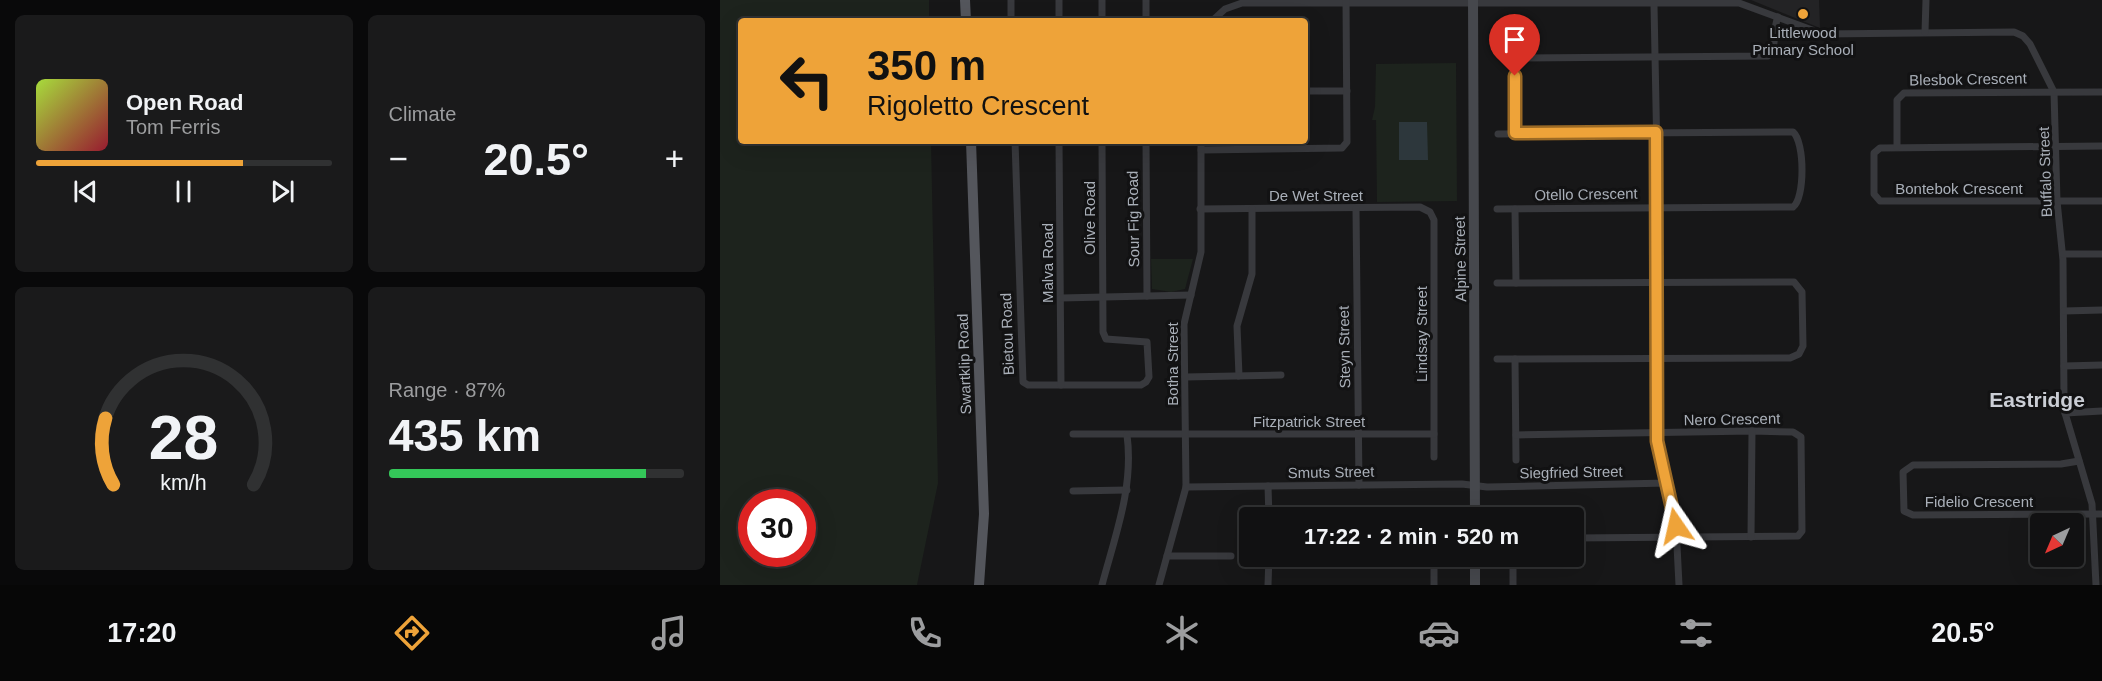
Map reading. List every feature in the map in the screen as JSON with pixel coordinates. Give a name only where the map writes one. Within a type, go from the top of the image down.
[{"type":"main road","points":[[965,0],[966,18]]},
{"type":"main road","name":"Swartklip Road","points":[[971,144],[984,514],[979,585]]},
{"type":"street","points":[[1011,0],[1011,18]]},
{"type":"street","points":[[1059,0],[1059,18]]},
{"type":"street","points":[[1101,0],[1102,18]]},
{"type":"street","points":[[1146,0],[1146,18]]},
{"type":"street","points":[[1925,32],[1926,0]]},
{"type":"street","points":[[1201,150],[1342,148],[1347,142],[1346,2]]},
{"type":"street","points":[[1215,18],[1225,9],[1237,4],[1473,2]]},
{"type":"street","name":"Buffalo Street","points":[[1473,2],[1654,5],[1739,3],[1823,34],[2018,33],[2030,44],[2054,92],[2057,201],[2063,254],[2066,413],[2094,514],[2096,585]]},
{"type":"street","name":"Alpine Street","points":[[1473,2],[1475,507]]},
{"type":"street","points":[[1654,5],[1657,57],[1659,358],[1657,435],[1677,537],[1679,585]]},
{"type":"street","points":[[1515,58],[1768,56],[1774,49],[1774,24],[1778,17]]},
{"type":"street","points":[[1515,38],[1515,133]]},
{"type":"street","points":[[1308,91],[1347,91]]},
{"type":"street","name":"Blesbok Crescent","points":[[1897,147],[1897,100],[1904,93],[2102,92]]},
{"type":"street","points":[[1498,134],[1656,132]]},
{"type":"street","name":"Otello Crescent","points":[[1497,209],[1793,207],[1801,198],[1801,142],[1793,132],[1656,132]]},
{"type":"street","name":"Bietou Road","points":[[1015,144],[1023,382],[1028,385],[1141,385],[1146,382],[1149,349],[1147,342],[1106,339],[1103,332],[1103,295]]},
{"type":"street","name":"Malva Road","points":[[1059,144],[1061,385]]},
{"type":"street","name":"Olive Road","points":[[1102,144],[1103,295]]},
{"type":"street","name":"Sour Fig Road","points":[[1146,144],[1147,296]]},
{"type":"street","name":"Botha Street","points":[[1160,585],[1186,487],[1184,324],[1201,252],[1201,144]]},
{"type":"street","name":"Bontebok Crescent","points":[[2057,201],[1880,201],[1874,194],[1874,153],[1880,148],[1897,147],[2102,146]]},
{"type":"street","points":[[2057,201],[2102,201]]},
{"type":"street","name":"De Wet Street","points":[[1200,209],[1420,207],[1430,212]]},
{"type":"street","points":[[1239,376],[1237,326],[1252,274],[1252,209]]},
{"type":"street","name":"Steyn Street","points":[[1356,209],[1359,485]]},
{"type":"street","name":"Otello Crescent","points":[[1515,209],[1516,283]]},
{"type":"street","name":"Lindsay Street","points":[[1430,212],[1434,220],[1434,457]]},
{"type":"street","points":[[2063,254],[2102,254]]},
{"type":"street","points":[[1497,283],[1794,282],[1802,292],[1803,346],[1799,354],[1790,358],[1497,359]]},
{"type":"street","points":[[1061,298],[1103,295],[1191,295]]},
{"type":"street","points":[[2064,311],[2102,310]]},
{"type":"street","points":[[1515,359],[1516,460]]},
{"type":"street","points":[[2064,366],[2102,365]]},
{"type":"street","points":[[1185,377],[1281,375]]},
{"type":"street","points":[[2066,413],[2102,411]]},
{"type":"street","points":[[1751,537],[1752,432]]},
{"type":"street","name":"Nero Crescent","points":[[1516,435],[1793,432],[1801,437],[1802,531],[1798,536],[1584,538]]},
{"type":"street","name":"Fitzpatrick Street","points":[[1073,435],[1434,434]]},
{"type":"street","points":[[1102,585],[1127,490],[1129,461],[1127,435]]},
{"type":"street","name":"Fidelio Crescent","points":[[2079,461],[2061,464],[1913,465],[1903,472],[1904,511],[1913,515],[2094,514]]},
{"type":"street","name":"Siegfried Street","points":[[1475,486],[1667,483]]},
{"type":"street","points":[[1268,486],[1269,507]]},
{"type":"street","name":"Smuts Street","points":[[1186,487],[1475,486]]},
{"type":"street","points":[[1073,490],[1127,490]]},
{"type":"street","points":[[2094,514],[2102,514]]},
{"type":"street","points":[[1167,556],[1231,556]]},
{"type":"street","points":[[1268,585],[1269,567]]},
{"type":"street","points":[[1434,567],[1434,585]]},
{"type":"street","points":[[1475,567],[1475,585]]},
{"type":"street","points":[[1513,567],[1513,585]]},
{"type":"shaded area","points":[[720,0],[929,0],[929,18],[738,18],[738,144],[931,144],[938,483],[917,585],[720,585]]},
{"type":"shaded area","name":"Littlewood Primary School","points":[[1751,0],[1819,0],[1820,28]]},
{"type":"shaded area","points":[[1456,63],[1457,201],[1377,202],[1376,120],[1372,120],[1375,107],[1376,64]]},
{"type":"shaded area","points":[[1399,122],[1427,122],[1428,160],[1399,160]]},
{"type":"shaded area","points":[[1151,259],[1193,259],[1185,289],[1171,292],[1152,289]]},
{"type":"place","name":"Littlewood Primary School","points":[[1803,14]]},
{"type":"district","name":"Eastridge","points":[[2037,399]]},
{"type":"route","points":[[1515,76],[1515,133],[1656,132],[1659,358],[1657,441],[1676,526]]}]
